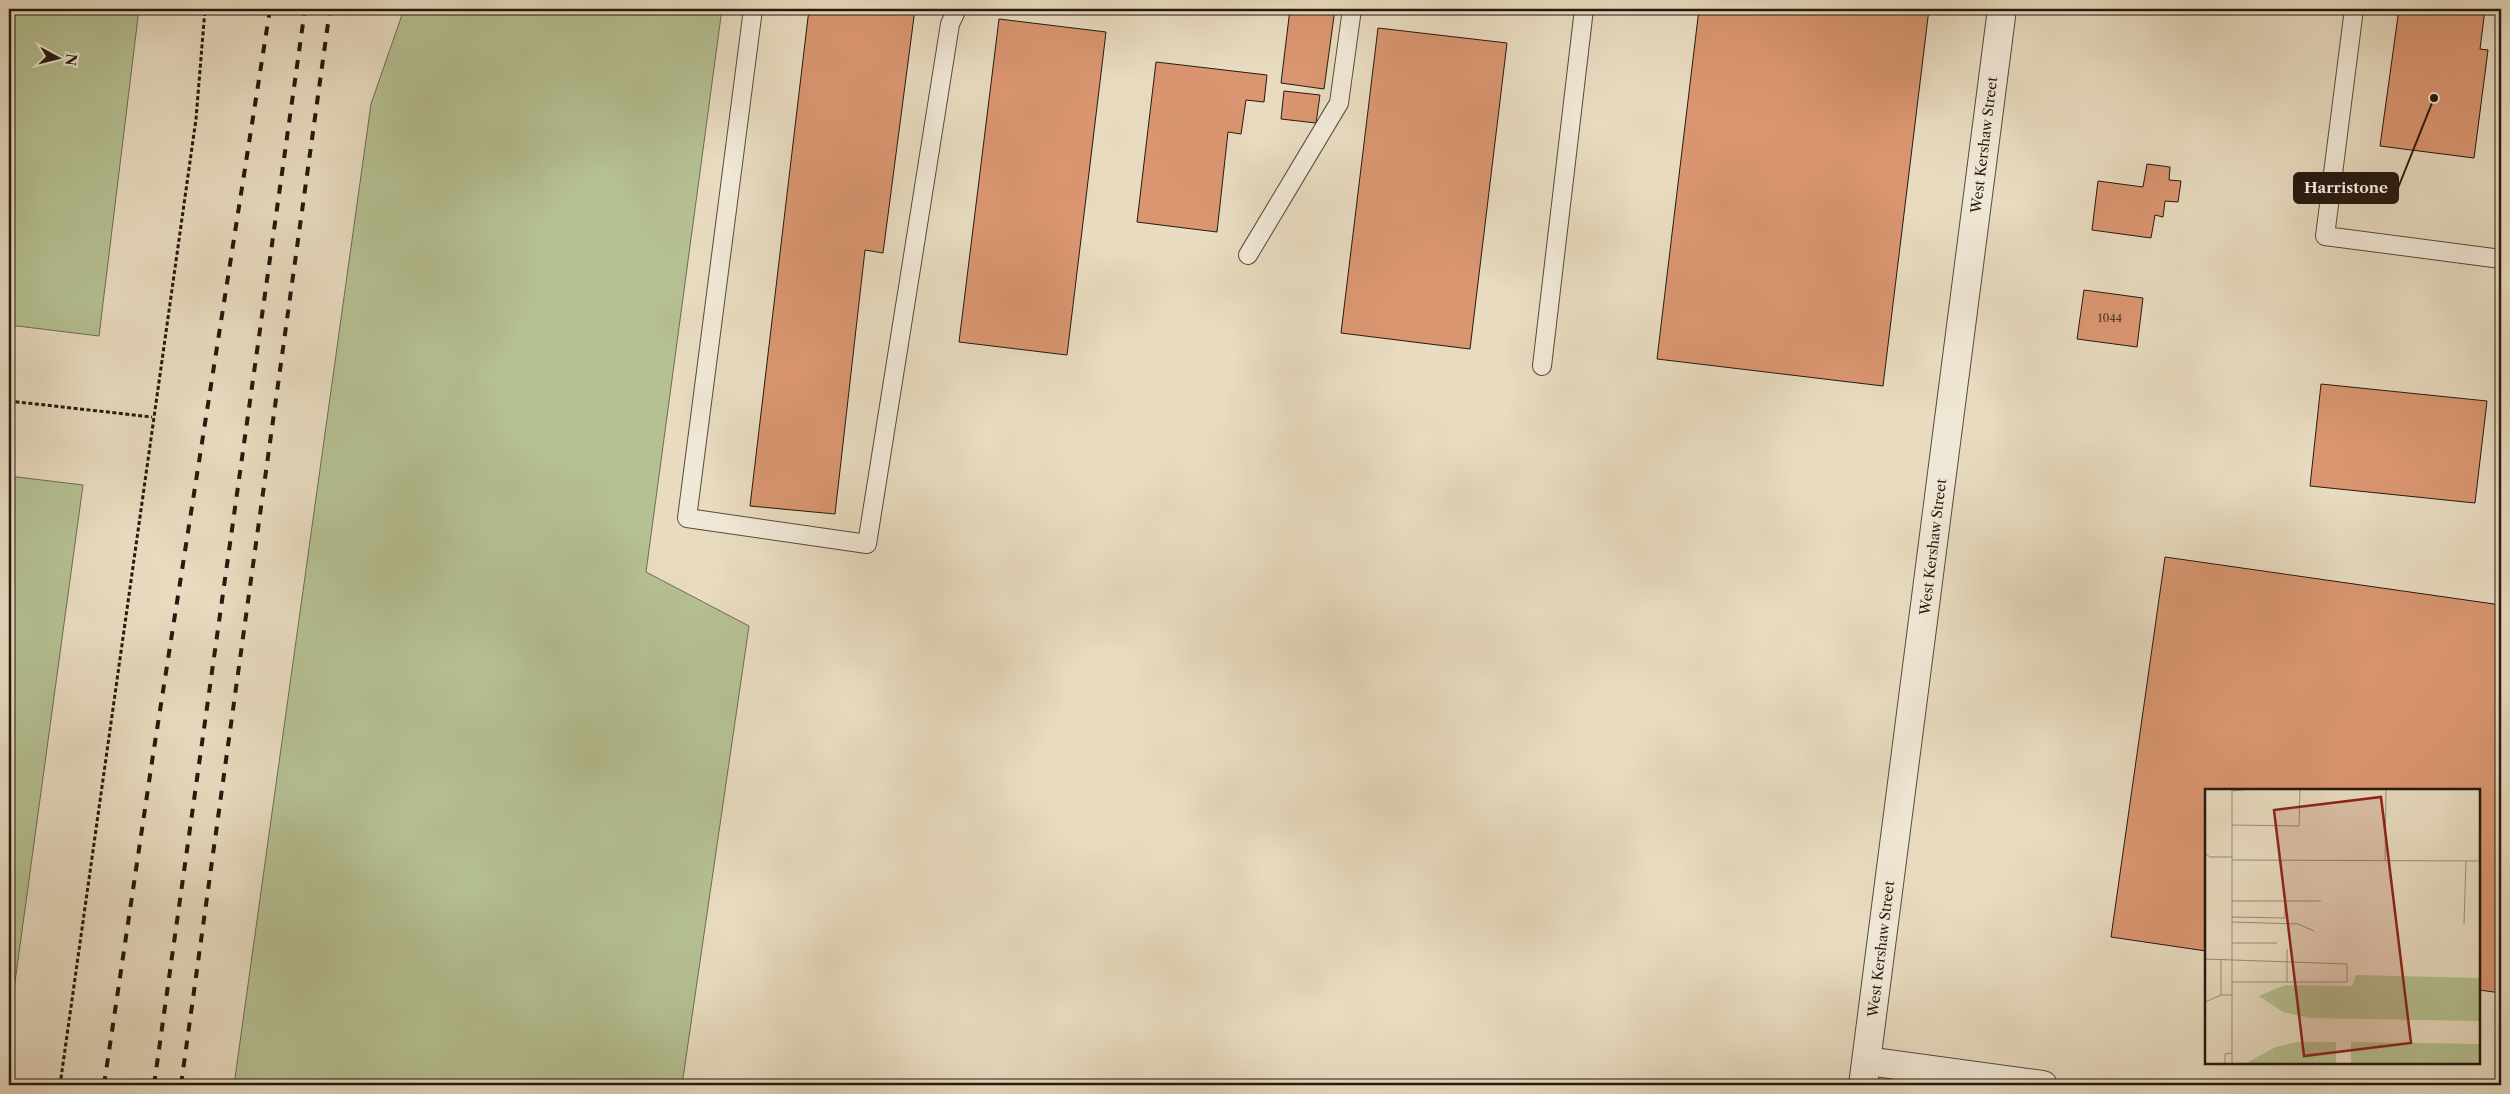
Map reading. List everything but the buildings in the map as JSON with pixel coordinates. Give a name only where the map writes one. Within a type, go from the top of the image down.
[{"type":"street","name":"West Kershaw Street","points":[[1865,1073],[2002,9]]},
{"type":"street","points":[[1865,1073],[2044,1085]]},
{"type":"lane","points":[[753,9],[687,518],[867,544],[950,24],[957,9]]},
{"type":"lane","points":[[1248,255],[1339,103],[1352,9]]},
{"type":"lane","points":[[1542,366],[1584,9]]},
{"type":"lane","points":[[2354,9],[2325,236],[2501,259]]},
{"type":"path","points":[[60,1085],[152,417],[196,119],[205,9]]},
{"type":"path","points":[[9,401],[152,417]]},
{"type":"green space","points":[[9,9],[139,9],[99,336],[9,325]]},
{"type":"green space","points":[[404,9],[722,9],[646,572],[749,626],[682,1085],[234,1085],[371,104]]},
{"type":"green space","points":[[9,476],[83,485],[9,1026]]},
{"type":"railway","points":[[104,1085],[153,755],[270,9]]},
{"type":"railway","points":[[154,1085],[305,9]]},
{"type":"railway","points":[[181,1085],[330,9]]},
{"type":"place","name":"Harristone","points":[[2434,98]]}]
